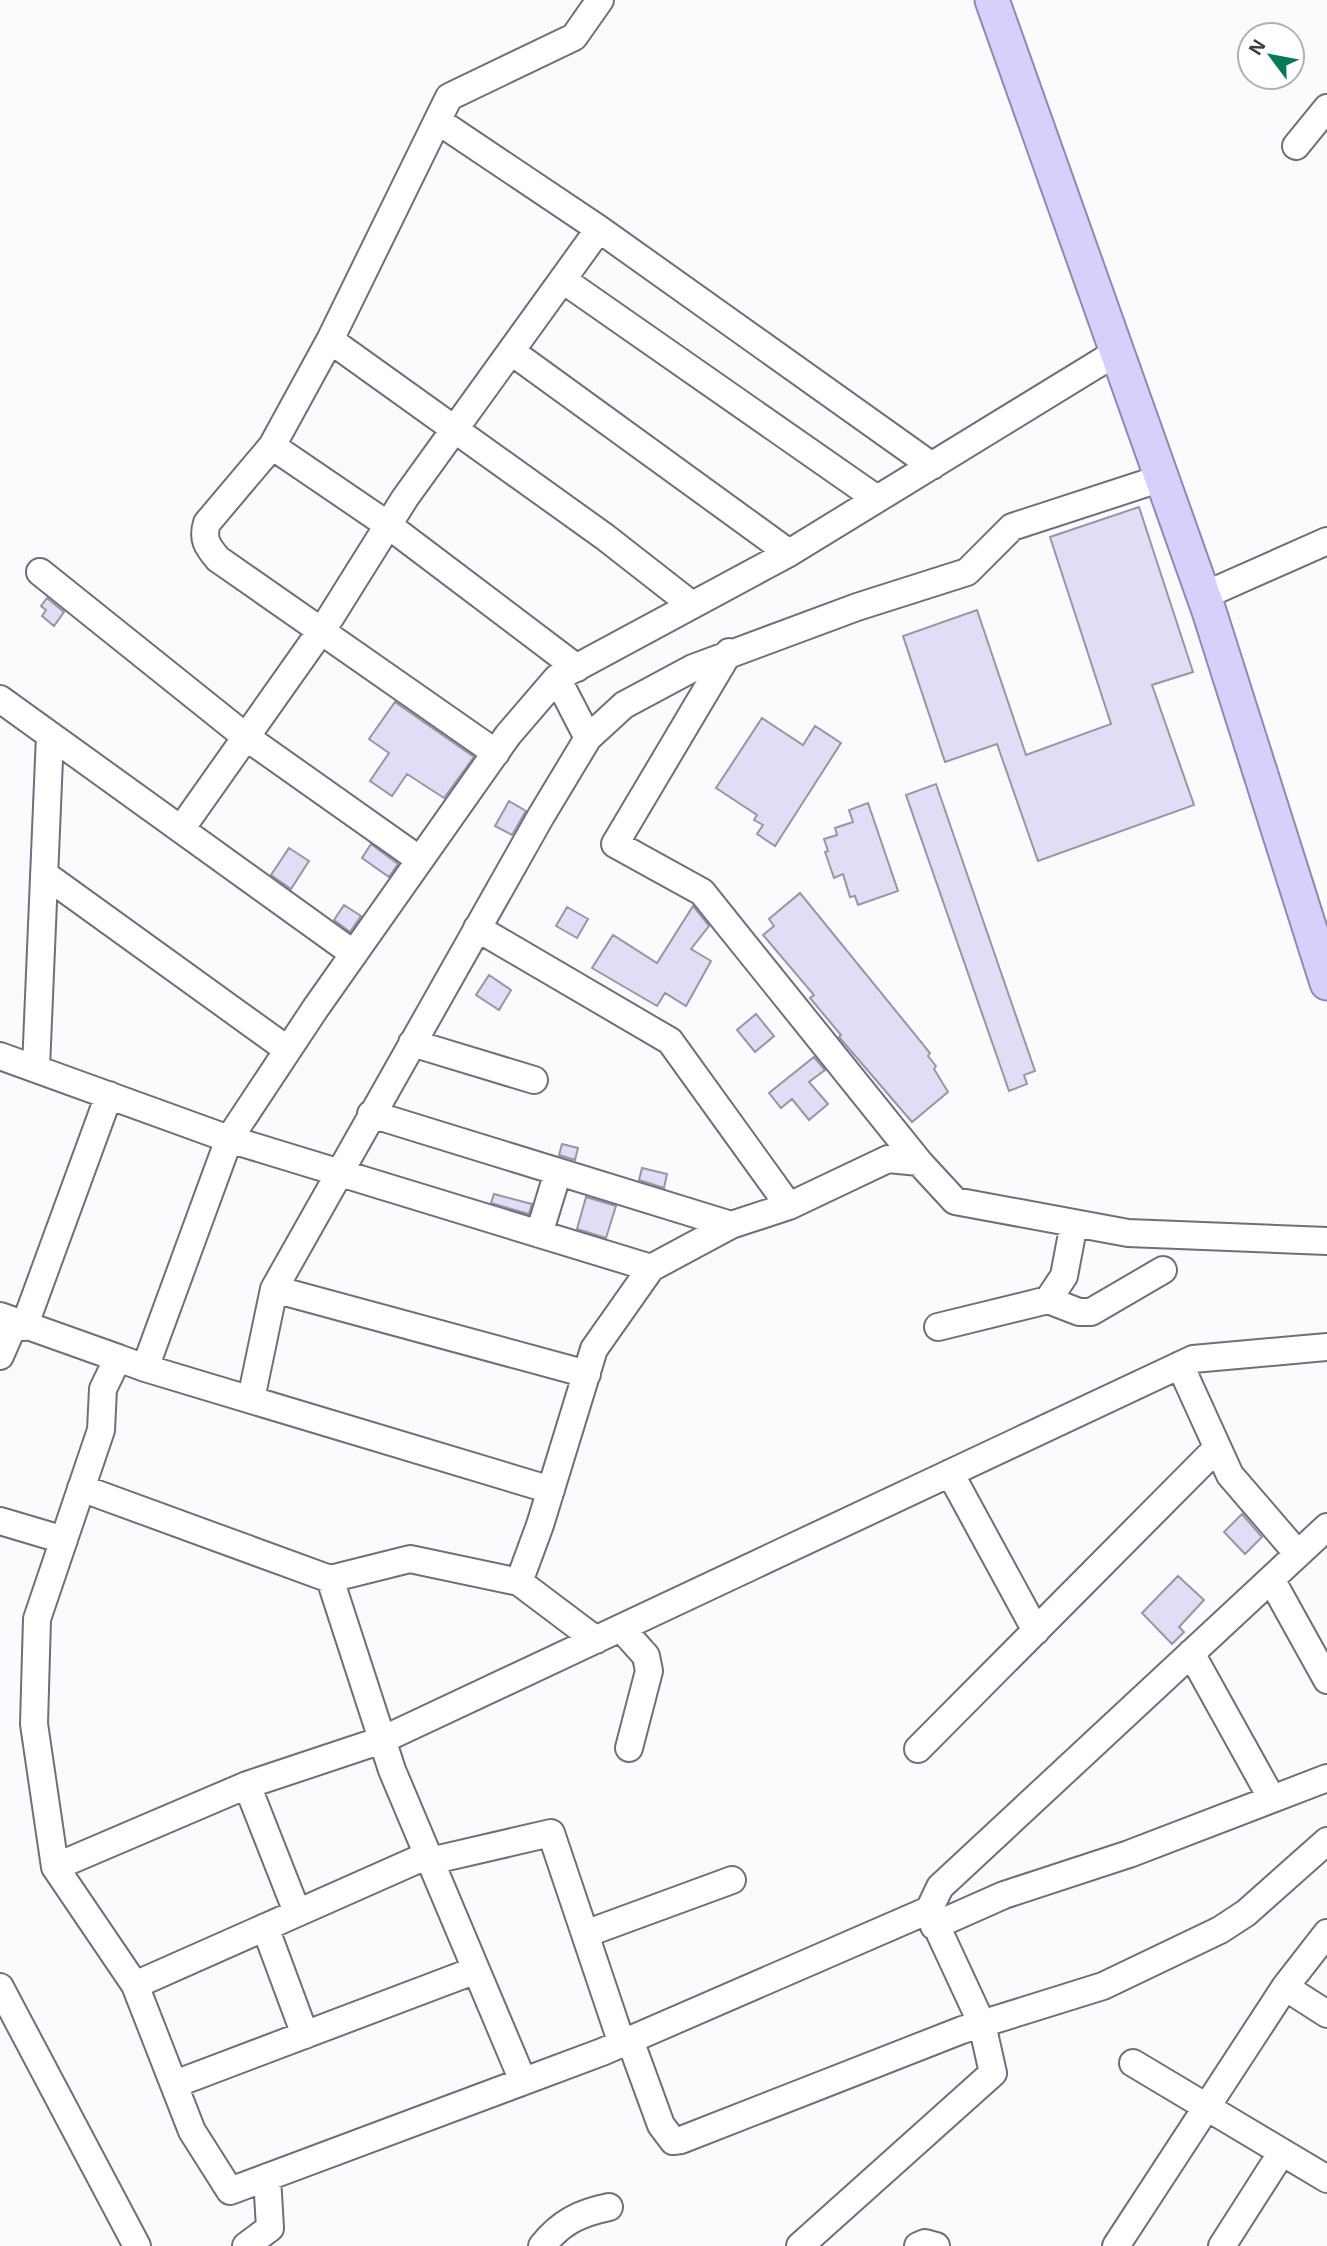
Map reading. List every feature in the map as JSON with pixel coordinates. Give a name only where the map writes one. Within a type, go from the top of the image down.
[{"type":"main road","points":[[992,0],[1203,596],[1327,983]]},
{"type":"street","points":[[496,753],[218,559],[207,547],[203,535],[207,523],[272,446],[330,340],[449,97],[574,37],[600,0]]},
{"type":"street","points":[[1296,146],[1327,108]]},
{"type":"street","points":[[438,121],[599,229],[932,466]]},
{"type":"street","points":[[181,829],[320,631],[388,525],[599,229]]},
{"type":"street","points":[[564,280],[877,499]]},
{"type":"street","points":[[330,340],[605,537],[692,606]]},
{"type":"street","points":[[512,352],[789,553]]},
{"type":"street","points":[[145,1368],[229,1139],[354,954],[496,753],[567,673],[789,553],[1117,352]]},
{"type":"street","points":[[272,446],[388,525],[567,673],[588,738]]},
{"type":"street","points":[[251,1399],[274,1289],[371,1114],[588,738],[624,705],[693,667],[729,652],[967,572],[1012,527],[1161,478]]},
{"type":"street","points":[[1203,596],[1327,541]]},
{"type":"street","points":[[40,572],[246,737],[420,860]]},
{"type":"street","points":[[729,652],[615,844],[702,892],[919,1162],[955,1201],[1128,1233],[1327,1241]]},
{"type":"street","points":[[0,699],[354,954]]},
{"type":"street","points":[[36,1069],[50,735]]},
{"type":"street","points":[[44,874],[288,1050]]},
{"type":"street","points":[[477,928],[670,1041],[789,1206]]},
{"type":"street","points":[[412,1043],[534,1080]]},
{"type":"street","points":[[0,1056],[229,1139],[651,1268]]},
{"type":"street","points":[[0,1356],[109,1095]]},
{"type":"street","points":[[371,1114],[731,1226]]},
{"type":"street","points":[[519,1582],[551,1490],[594,1349],[651,1268],[731,1226],[789,1206],[888,1159],[919,1162]]},
{"type":"street","points":[[539,1234],[558,1172]]},
{"type":"street","points":[[1048,1300],[1065,1276],[1074,1223]]},
{"type":"street","points":[[938,1326],[1048,1300],[1079,1312],[1091,1312],[1163,1270]]},
{"type":"street","points":[[274,1289],[587,1374]]},
{"type":"street","points":[[13,1323],[145,1368],[551,1490]]},
{"type":"street","points":[[55,1867],[247,1785],[382,1740],[1193,1359],[1327,1347]]},
{"type":"street","points":[[118,1358],[103,1388],[101,1430],[37,1619],[34,1724],[55,1867],[135,1985],[192,2131],[230,2191],[626,2042],[932,1918],[1129,1854],[1327,1778]]},
{"type":"street","points":[[1180,1365],[1230,1475],[1298,1554]]},
{"type":"street","points":[[918,1749],[1217,1448]]},
{"type":"street","points":[[950,1473],[1036,1630]]},
{"type":"street","points":[[81,1489],[330,1578],[410,1559],[519,1582],[596,1640]]},
{"type":"street","points":[[0,1521],[64,1541]]},
{"type":"street","points":[[800,2246],[993,2073],[982,2024],[932,1918],[940,1887],[1327,1527]]},
{"type":"street","points":[[330,1578],[382,1740],[523,2081]]},
{"type":"street","points":[[1271,1579],[1327,1680]]},
{"type":"street","points":[[621,1628],[646,1656],[649,1671],[629,1748]]},
{"type":"street","points":[[1191,1653],[1272,1799]]},
{"type":"street","points":[[247,1785],[297,1912]]},
{"type":"street","points":[[135,1985],[297,1912],[429,1858],[551,1833],[585,1934],[626,2042],[661,2125],[673,2141],[982,2024],[1103,1986],[1220,1930],[1246,1913],[1327,1841]]},
{"type":"street","points":[[585,1934],[732,1880]]},
{"type":"street","points":[[265,1927],[305,2035]]},
{"type":"street","points":[[1116,2246],[1285,1987],[1327,1933]]},
{"type":"street","points":[[175,2084],[476,1970]]},
{"type":"street","points":[[0,1987],[137,2246]]},
{"type":"street","points":[[1285,1987],[1327,2014]]},
{"type":"street","points":[[1133,2063],[1327,2179]]},
{"type":"street","points":[[1222,2246],[1282,2152]]},
{"type":"street","points":[[246,2246],[270,2228],[267,2177]]},
{"type":"street","points":[[542,2246],[556,2228],[572,2218],[609,2207]]},
{"type":"street","points":[[918,2246],[925,2243],[936,2246]]},
{"type":"building","points":[[1139,507],[1193,672],[1152,685],[1194,805],[1038,861],[997,744],[945,762],[903,636],[977,610],[1026,755],[1111,724],[1050,537]]},
{"type":"building","points":[[47,598],[64,612],[54,626],[42,616],[46,610],[41,606]]},
{"type":"building","points":[[395,702],[474,757],[444,798],[407,774],[392,796],[370,781],[389,753],[369,739]]},
{"type":"building","points":[[762,718],[803,745],[815,726],[841,743],[775,846],[757,834],[763,825],[754,820],[757,815],[716,788]]},
{"type":"building","points":[[936,784],[1035,1071],[1024,1075],[1027,1084],[1009,1091],[906,795]]},
{"type":"building","points":[[509,801],[526,811],[512,835],[495,826]]},
{"type":"building","points":[[868,803],[898,891],[858,905],[855,896],[850,897],[843,874],[834,878],[825,852],[828,851],[824,839],[837,835],[835,828],[853,822],[849,810]]},
{"type":"building","points":[[371,844],[398,864],[389,877],[362,858]]},
{"type":"building","points":[[289,848],[309,861],[291,889],[271,875]]},
{"type":"building","points":[[800,893],[930,1053],[928,1056],[936,1066],[934,1069],[948,1092],[912,1122],[839,1037],[841,1035],[810,998],[814,995],[763,935],[774,926],[769,919]]},
{"type":"building","points":[[344,905],[361,916],[350,932],[334,920]]},
{"type":"building","points":[[693,906],[709,926],[691,949],[711,961],[686,1006],[665,993],[657,1006],[592,968],[613,935],[657,963]]},
{"type":"building","points":[[567,907],[588,919],[577,938],[556,926]]},
{"type":"building","points":[[489,975],[511,990],[499,1010],[476,995]]},
{"type":"building","points":[[756,1014],[774,1036],[755,1052],[737,1030]]},
{"type":"building","points":[[814,1057],[825,1070],[809,1082],[828,1104],[809,1120],[792,1099],[781,1108],[769,1093]]},
{"type":"building","points":[[562,1144],[578,1148],[575,1160],[559,1155]]},
{"type":"building","points":[[642,1168],[667,1174],[664,1188],[639,1180]]},
{"type":"building","points":[[494,1194],[532,1204],[529,1214],[491,1203]]},
{"type":"building","points":[[586,1197],[616,1206],[606,1238],[577,1229]]},
{"type":"building","points":[[1242,1514],[1262,1537],[1245,1554],[1224,1532]]},
{"type":"building","points":[[1178,1576],[1204,1600],[1179,1627],[1184,1632],[1172,1644],[1142,1613]]}]
